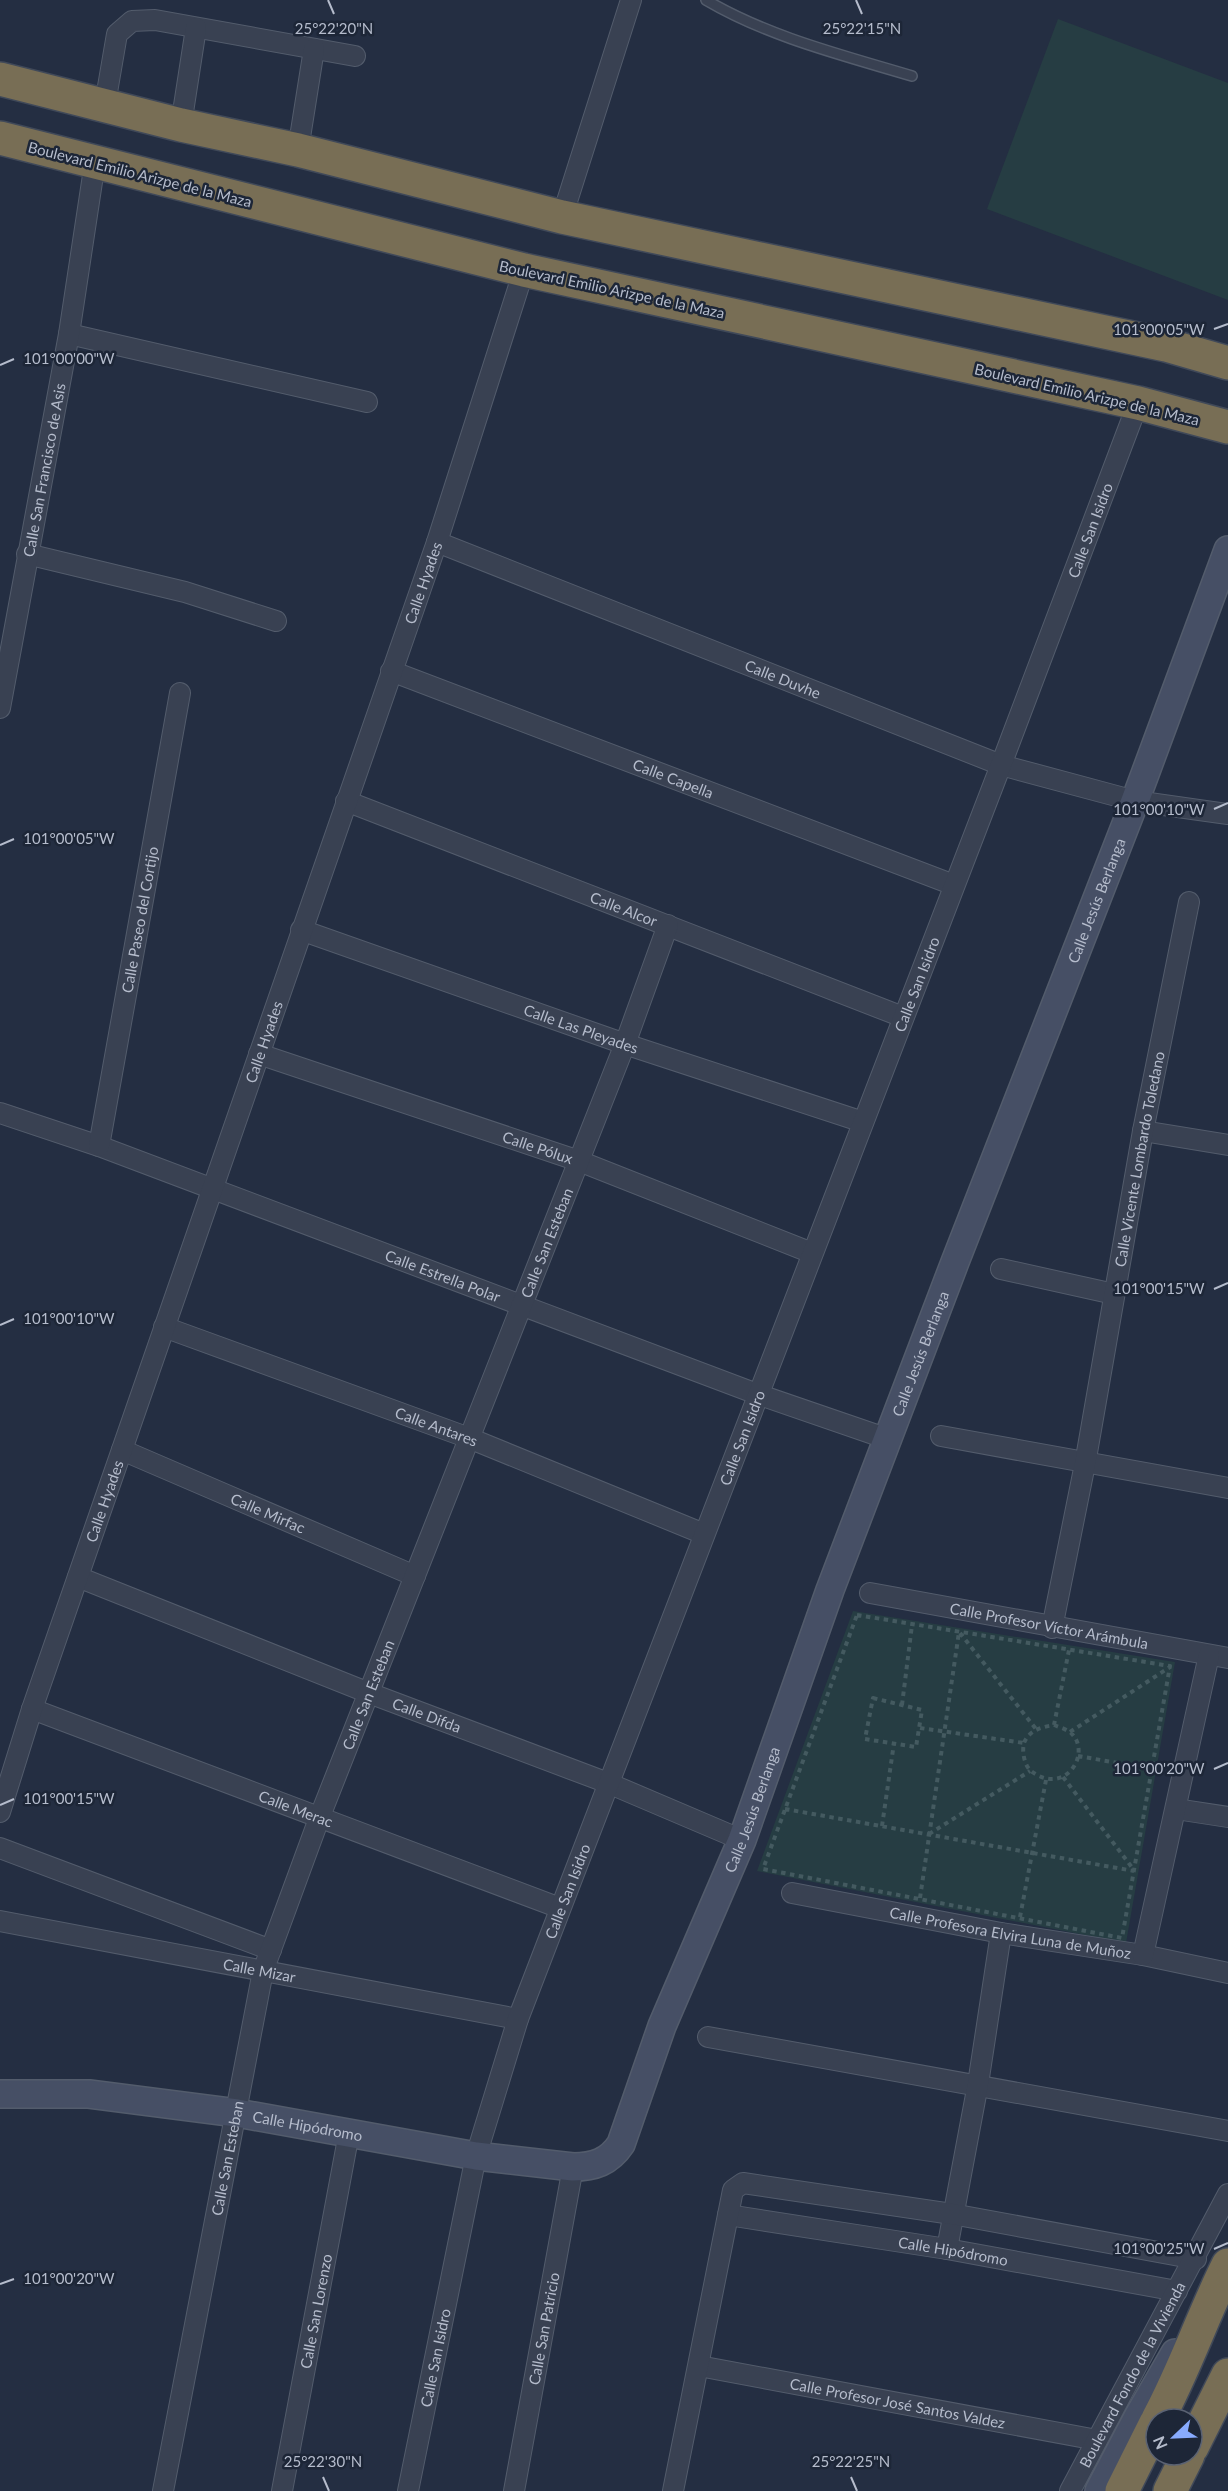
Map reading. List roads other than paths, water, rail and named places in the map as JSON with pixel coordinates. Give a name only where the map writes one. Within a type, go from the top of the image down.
[{"type":"highway","points":[[0,79],[181,125],[298,150],[562,217],[1154,343],[1228,363]]},
{"type":"highway","name":"Boulevard Emilio Arizpe de la Maza","points":[[0,138],[524,270],[1138,403],[1228,427]]},
{"type":"highway","points":[[1164,2407],[1191,2352],[1212,2297],[1228,2265]]},
{"type":"highway","points":[[1204,2423],[1228,2375]]},
{"type":"highway","points":[[1122,2491],[1144,2447]]},
{"type":"highway","points":[[1170,2491],[1182,2467]]},
{"type":"street","points":[[562,217],[631,0]]},
{"type":"street","points":[[105,104],[117,34],[132,21],[143,19],[196,27],[355,56]]},
{"type":"street","points":[[181,125],[196,27]]},
{"type":"street","points":[[298,150],[314,49]]},
{"type":"street","name":"Calle San Francisco de Asis","points":[[0,708],[69,334],[95,162]]},
{"type":"street","name":"Calle Hyades","points":[[0,1812],[32,1709],[437,542],[524,270]]},
{"type":"street","points":[[69,334],[367,402]]},
{"type":"street","name":"Calle San Isidro","points":[[408,2491],[476,2156],[518,2019],[1138,403]]},
{"type":"street","name":"Calle Duvhe","points":[[437,542],[1001,765],[1135,801],[1228,814]]},
{"type":"street","name":"Calle Jesús Berlanga","points":[[614,2155],[621,2144],[662,2026],[742,1840],[830,1590],[959,1251],[1135,801],[1228,550]]},
{"type":"street","points":[[27,554],[185,592],[276,621]]},
{"type":"street","name":"Calle Capella","points":[[391,671],[954,885]]},
{"type":"street","name":"Calle Paseo del Cortijo","points":[[99,1146],[180,693]]},
{"type":"street","name":"Calle Alcor","points":[[346,801],[903,1017]]},
{"type":"street","name":"Calle Vicente Lombardo Toledano","points":[[1052,1628],[1085,1464],[1143,1131],[1189,902]]},
{"type":"street","name":"Calle San Esteban","points":[[163,2491],[263,1971],[320,1816],[625,1044],[668,925]]},
{"type":"street","name":"Calle Las Pleyades","points":[[301,930],[625,1044],[863,1122]]},
{"type":"street","name":"Calle Pólux","points":[[259,1054],[579,1161],[812,1253]]},
{"type":"street","name":"Calle Estrella Polar","points":[[0,1113],[99,1146],[757,1394],[888,1439]]},
{"type":"street","points":[[1143,1131],[1228,1144]]},
{"type":"street","points":[[1001,1269],[1114,1294]]},
{"type":"street","name":"Calle Antares","points":[[164,1327],[469,1438],[704,1534]]},
{"type":"street","points":[[941,1436],[1085,1464],[1228,1488]]},
{"type":"street","name":"Calle Mirfac","points":[[122,1450],[415,1576]]},
{"type":"street","name":"Calle Difda","points":[[78,1577],[369,1693],[608,1783],[742,1840]]},
{"type":"street","name":"Calle Profesor Víctor Arámbula","points":[[870,1593],[1052,1628],[1218,1656]]},
{"type":"street","points":[[1143,1955],[1176,1809],[1218,1656]]},
{"type":"street","name":"Calle Merac","points":[[32,1709],[560,1908]]},
{"type":"street","points":[[1176,1809],[1228,1817]]},
{"type":"street","name":"Calle Mizar","points":[[0,1848],[271,1950]]},
{"type":"street","name":"Calle Profesora Elvira Luna de Muñoz","points":[[792,1893],[1002,1933],[1143,1955],[1228,1972]]},
{"type":"street","name":"Calle Mizar","points":[[0,1921],[518,2019]]},
{"type":"street","points":[[947,2248],[978,2085],[1002,1933]]},
{"type":"street","points":[[708,2037],[1228,2131]]},
{"type":"street","name":"Calle Hipódromo","points":[[0,2094],[89,2094],[237,2113],[476,2156],[573,2167],[588,2167],[614,2155]]},
{"type":"street","name":"Calle San Lorenzo","points":[[282,2491],[349,2133]]},
{"type":"street","name":"Calle San Patricio","points":[[514,2491],[573,2167]]},
{"type":"street","points":[[673,2491],[733,2190],[738,2186],[748,2183],[952,2214],[1196,2259]]},
{"type":"street","name":"Boulevard Fondo de la Vivienda","points":[[1070,2491],[1196,2259],[1228,2194]]},
{"type":"street","name":"Calle Hipódromo","points":[[728,2215],[947,2248],[1177,2291]]},
{"type":"street","points":[[1099,2491],[1178,2347],[1212,2297]]},
{"type":"street","name":"Calle Profesor José Santos Valdez","points":[[699,2366],[1097,2440]]},
{"type":"lane","points":[[705,0],[745,22],[808,45],[912,76]]}]
